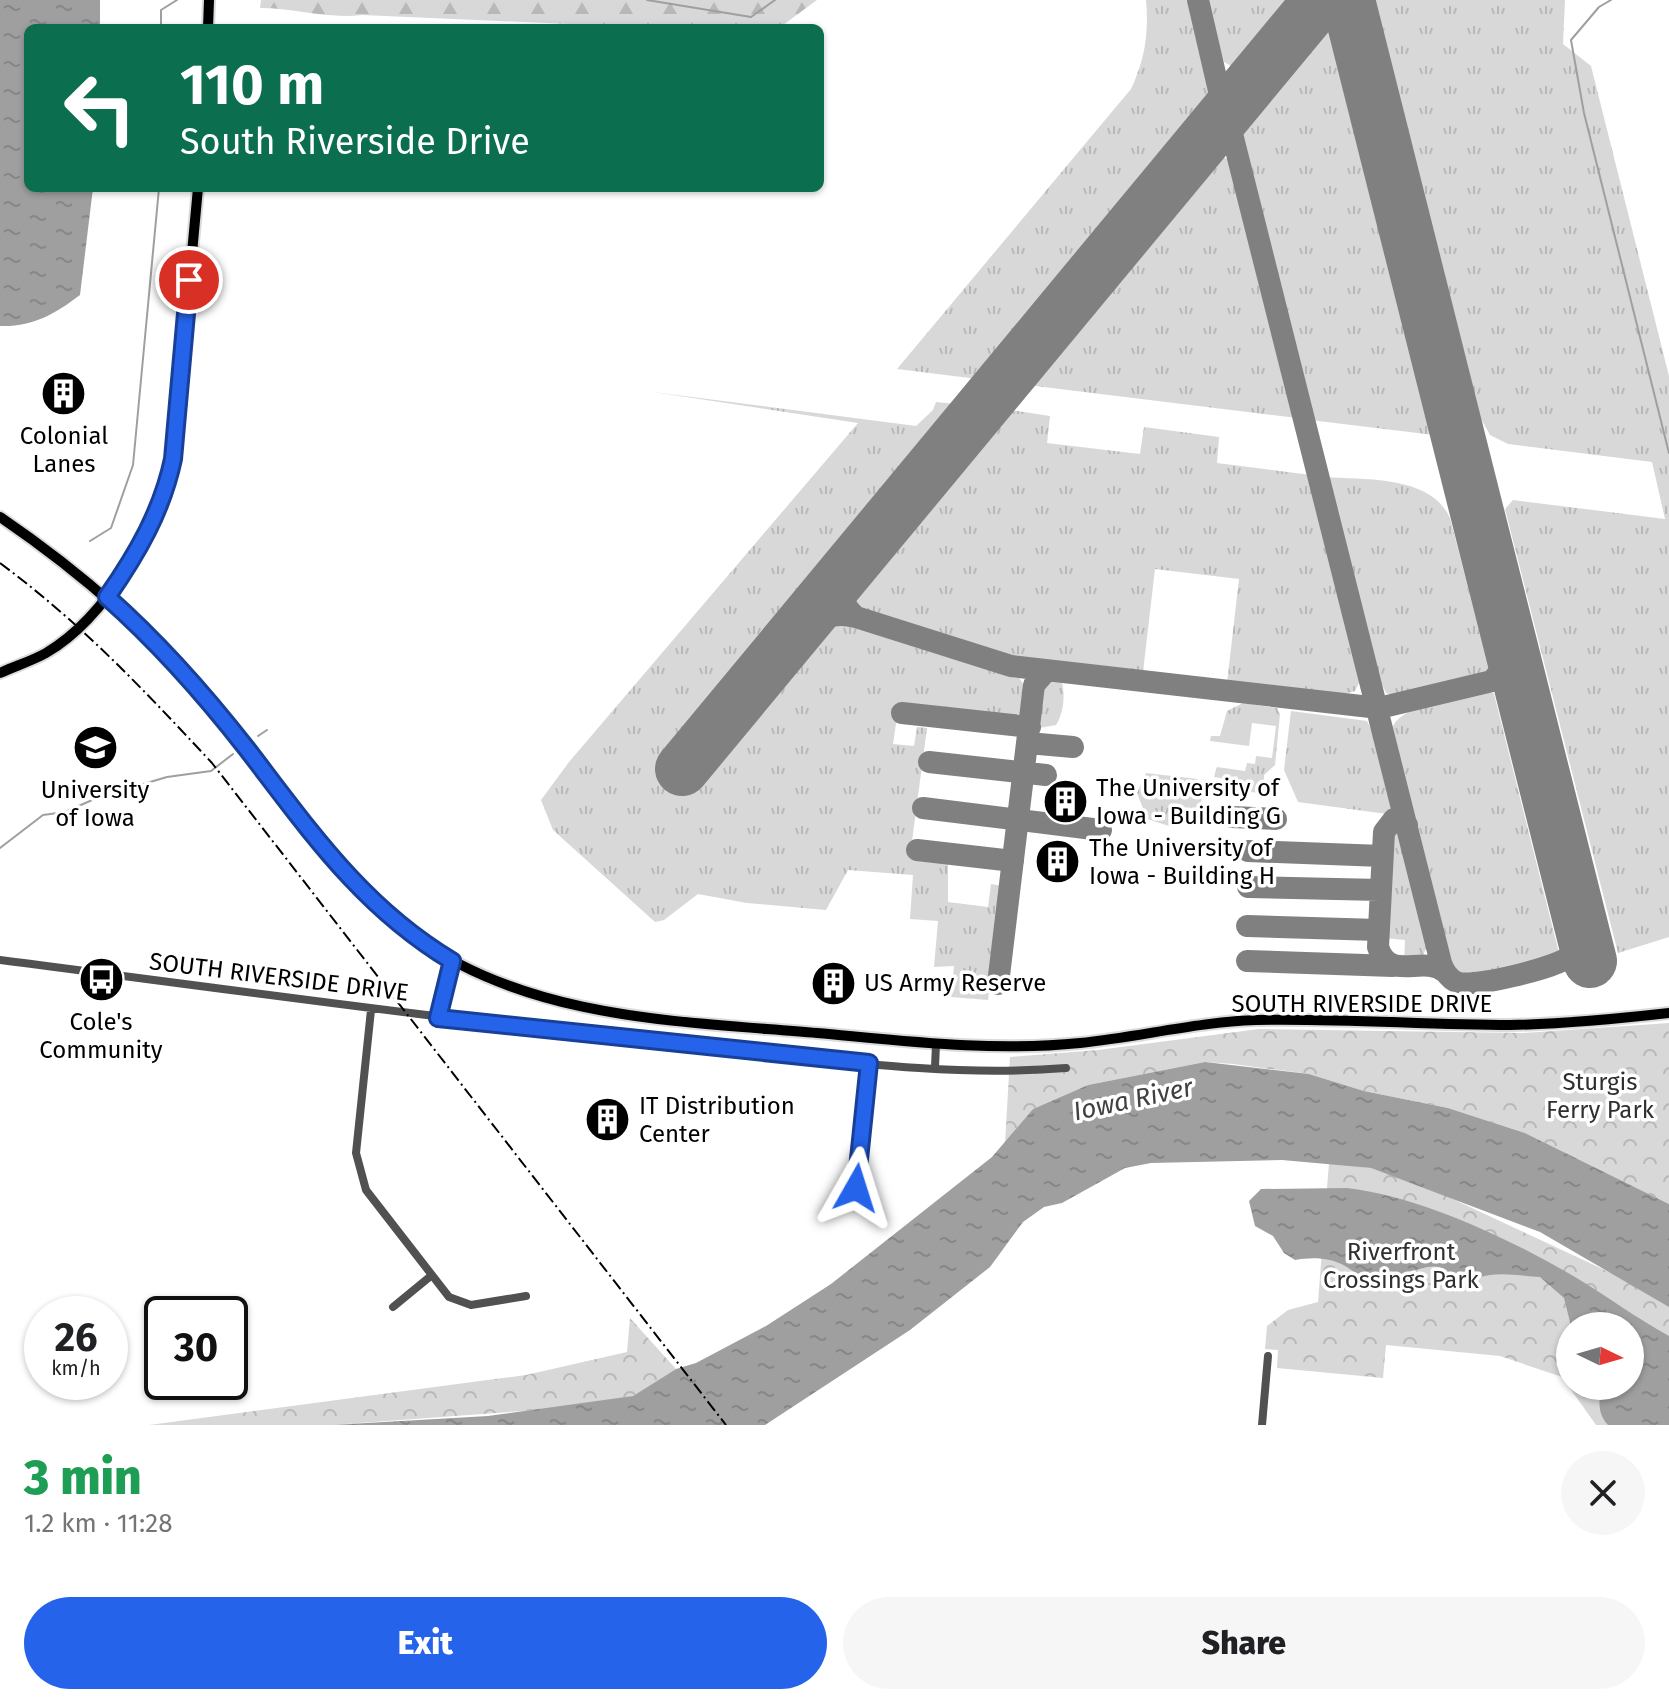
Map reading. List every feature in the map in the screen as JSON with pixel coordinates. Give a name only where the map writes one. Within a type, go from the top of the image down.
[{"type":"main road","points":[[208,24],[209,0]]},
{"type":"main road","points":[[0,673],[54,647],[107,597],[147,533],[170,472],[198,192]]},
{"type":"main road","name":"SOUTH RIVERSIDE DRIVE","points":[[0,517],[107,597],[165,651],[356,886],[393,921],[452,961],[511,989],[585,1008],[936,1044],[1015,1047],[1081,1043],[1248,1021],[1513,1025],[1669,1013]]},
{"type":"street","name":"SOUTH RIVERSIDE DRIVE","points":[[0,960],[438,1018],[869,1063],[1010,1073],[1066,1068]]},
{"type":"street","points":[[438,1018],[452,961]]},
{"type":"street","points":[[371,1010],[356,1153],[358,1170],[368,1194],[449,1297],[463,1303],[526,1296]]},
{"type":"street","points":[[935,1067],[936,1044]]},
{"type":"street","points":[[863,1210],[856,1188],[869,1063]]},
{"type":"street","points":[[393,1307],[432,1275]]},
{"type":"street","points":[[1262,1425],[1268,1356]]},
{"type":"green space","points":[[261,0],[817,0],[784,24],[569,24],[324,15],[260,8]]},
{"type":"green space","points":[[1146,0],[1192,0],[1214,87],[1215,98],[1210,110],[986,380],[897,369],[1131,89],[1145,46]]},
{"type":"green space","points":[[1205,0],[1302,0],[1248,65],[1238,70],[1224,62]]},
{"type":"green space","points":[[1367,0],[1565,0],[1563,44],[1591,66],[1669,376],[1669,937],[1618,953],[1505,509],[1513,500],[1665,519],[1652,462],[1508,444],[1490,435],[1480,417]]},
{"type":"green space","points":[[1331,8],[1434,435],[1310,420],[1239,138],[1238,127],[1243,120],[1240,118]]},
{"type":"green space","points":[[1215,154],[1228,159],[1237,182],[1297,418],[1019,384],[1206,159]]},
{"type":"green space","points":[[653,392],[916,426],[933,410],[936,402],[967,405],[664,771],[685,789],[817,629],[827,626],[841,624],[856,627],[1019,678],[1027,689],[1026,712],[1014,716],[899,703],[893,744],[914,746],[917,727],[927,728],[910,856],[948,861],[948,902],[988,907],[991,884],[1003,886],[988,1000],[951,997],[954,966],[934,967],[938,921],[910,919],[913,875],[848,870],[826,910],[747,903],[698,894],[664,920],[655,922],[553,830],[541,800],[569,762],[858,423]]},
{"type":"green space","points":[[999,408],[1050,416],[1047,443],[1140,454],[1144,427],[1219,437],[1217,463],[1311,475],[1357,656],[1360,681],[1355,691],[1337,696],[1227,683],[1239,579],[1155,569],[1143,672],[1004,655],[858,607],[851,597],[851,586]]},
{"type":"green space","points":[[1325,477],[1395,482],[1428,494],[1441,504],[1450,518],[1490,672],[1486,677],[1423,694],[1386,693],[1373,665]]},
{"type":"green space","points":[[1051,682],[1062,682],[1062,709],[1056,725],[1039,728],[1039,695]]},
{"type":"green space","points":[[1488,690],[1494,694],[1559,953],[1495,972],[1463,976],[1451,967],[1443,946],[1396,758],[1393,726],[1400,718],[1422,706]]},
{"type":"green space","points":[[1243,703],[1277,708],[1280,714],[1275,765],[1264,775],[1264,787],[1274,795],[1243,791],[1244,785],[1226,783],[1225,790],[1226,779],[1214,777],[1217,767],[1245,771],[1247,763],[1255,764],[1256,756],[1272,758],[1276,726],[1252,723],[1249,746],[1210,741],[1211,736],[1220,736],[1227,711]]},
{"type":"green space","points":[[1291,711],[1367,721],[1380,748],[1394,802],[1392,810],[1387,814],[1298,802],[1284,770]]},
{"type":"green space","points":[[1146,773],[1198,779],[1202,796],[1198,810],[1187,821],[1172,827],[1147,819],[1137,793]]},
{"type":"green space","points":[[1397,826],[1429,940],[1423,956],[1404,962],[1405,940],[1384,938],[1389,836]]},
{"type":"green space","name":"Sturgis Ferry Park","points":[[1669,1023],[1669,1204],[1525,1133],[1448,1108],[1364,1091],[1309,1074],[1233,1064],[1205,1062],[1088,1085],[1033,1109],[1005,1143],[1010,1057],[1098,1050],[1259,1029],[1523,1033]]},
{"type":"green space","name":"Riverfront Crossings Park","points":[[1329,1163],[1371,1168],[1440,1193],[1669,1300],[1669,1425],[1596,1425],[1578,1400],[1644,1400],[1644,1312],[1556,1312],[1556,1375],[1500,1356],[1386,1345],[1383,1378],[1277,1368],[1278,1350],[1265,1349],[1267,1326],[1288,1310],[1318,1302]]},
{"type":"green space","points":[[630,1318],[676,1369],[633,1396],[564,1408],[332,1425],[149,1425],[526,1375],[627,1352]]},
{"type":"water","points":[[0,0],[100,0],[100,24],[24,24],[24,192],[93,192],[80,295],[43,318],[0,326]]},
{"type":"water","name":"Iowa River","points":[[1205,1062],[1309,1074],[1364,1091],[1448,1108],[1525,1133],[1669,1204],[1669,1307],[1540,1232],[1371,1168],[1282,1160],[1151,1163],[1125,1168],[1062,1203],[1044,1207],[1023,1222],[990,1267],[910,1330],[765,1425],[332,1425],[488,1416],[633,1396],[676,1369],[696,1363],[766,1326],[831,1284],[992,1157],[1033,1109],[1088,1085]]},
{"type":"water","points":[[1347,1188],[1405,1200],[1435,1210],[1522,1248],[1629,1312],[1568,1312],[1564,1298],[1540,1277],[1496,1274],[1457,1280],[1440,1267],[1432,1266],[1386,1281],[1373,1282],[1327,1259],[1295,1260],[1284,1253],[1273,1236],[1255,1226],[1249,1201],[1261,1189]]},
{"type":"water","points":[[1644,1321],[1669,1336],[1669,1425],[1608,1425],[1599,1402],[1644,1400]]},
{"type":"waterway","points":[[161,24],[161,10],[177,0]]},
{"type":"waterway","points":[[647,0],[751,17],[775,0]]},
{"type":"waterway","points":[[1611,0],[1599,7],[1571,40],[1584,113],[1669,453]]},
{"type":"waterway","points":[[90,541],[111,528],[133,465],[159,192]]},
{"type":"waterway","points":[[258,736],[267,730]]},
{"type":"waterway","points":[[0,848],[43,815],[65,812],[99,797],[167,777],[211,771],[233,754]]},
{"type":"taxiway","points":[[1171,176],[1214,125],[1223,108],[1198,0]]},
{"type":"taxiway","points":[[1282,48],[1235,105],[1230,126],[1441,963],[1451,978],[1465,983],[1530,972],[1571,955],[1578,943],[1581,925]]},
{"type":"taxiway","points":[[1147,210],[1183,167]]},
{"type":"taxiway","points":[[856,617],[846,604],[843,591],[846,577],[863,550],[895,514]]},
{"type":"taxiway","points":[[750,690],[794,636],[807,625],[838,615],[856,617],[1011,666],[1379,708],[1492,681],[1510,658],[1509,640]]},
{"type":"taxiway","points":[[998,984],[1034,685],[1047,670]]},
{"type":"taxiway","points":[[902,713],[1030,727]]},
{"type":"taxiway","points":[[1028,743],[1073,747]]},
{"type":"taxiway","points":[[929,762],[1046,775]]},
{"type":"taxiway","points":[[923,808],[1101,830]]},
{"type":"taxiway","points":[[1232,817],[1276,819]]},
{"type":"taxiway","points":[[1407,825],[1394,819],[1384,832],[1378,947],[1390,964],[1436,967],[1445,972]]},
{"type":"taxiway","points":[[917,850],[1013,861]]},
{"type":"taxiway","points":[[1248,851],[1382,856]]},
{"type":"taxiway","points":[[1248,887],[1380,890]]},
{"type":"taxiway","points":[[1247,926],[1378,930]]},
{"type":"taxiway","points":[[1247,961],[1393,966]]},
{"type":"runway","points":[[682,769],[1320,0]]},
{"type":"runway","points":[[1348,0],[1590,961]]},
{"type":"railway","points":[[0,563],[85,634],[212,763],[726,1425]]},
{"type":"place","name":"Colonial Lanes","points":[[64,394]]},
{"type":"place","name":"University of Iowa","points":[[95,748]]},
{"type":"place","name":"The University of Iowa - Building G","points":[[1065,802]]},
{"type":"place","name":"The University of Iowa - Building H","points":[[1058,862]]},
{"type":"place","name":"Cole's Community","points":[[101,980]]},
{"type":"place","name":"US Army Reserve","points":[[833,983]]},
{"type":"place","name":"IT Distribution Center","points":[[608,1120]]},
{"type":"route","points":[[189,280],[173,459],[166,488],[138,549],[107,597],[165,651],[356,886],[393,921],[452,961],[438,1018],[869,1063],[856,1188]]}]
